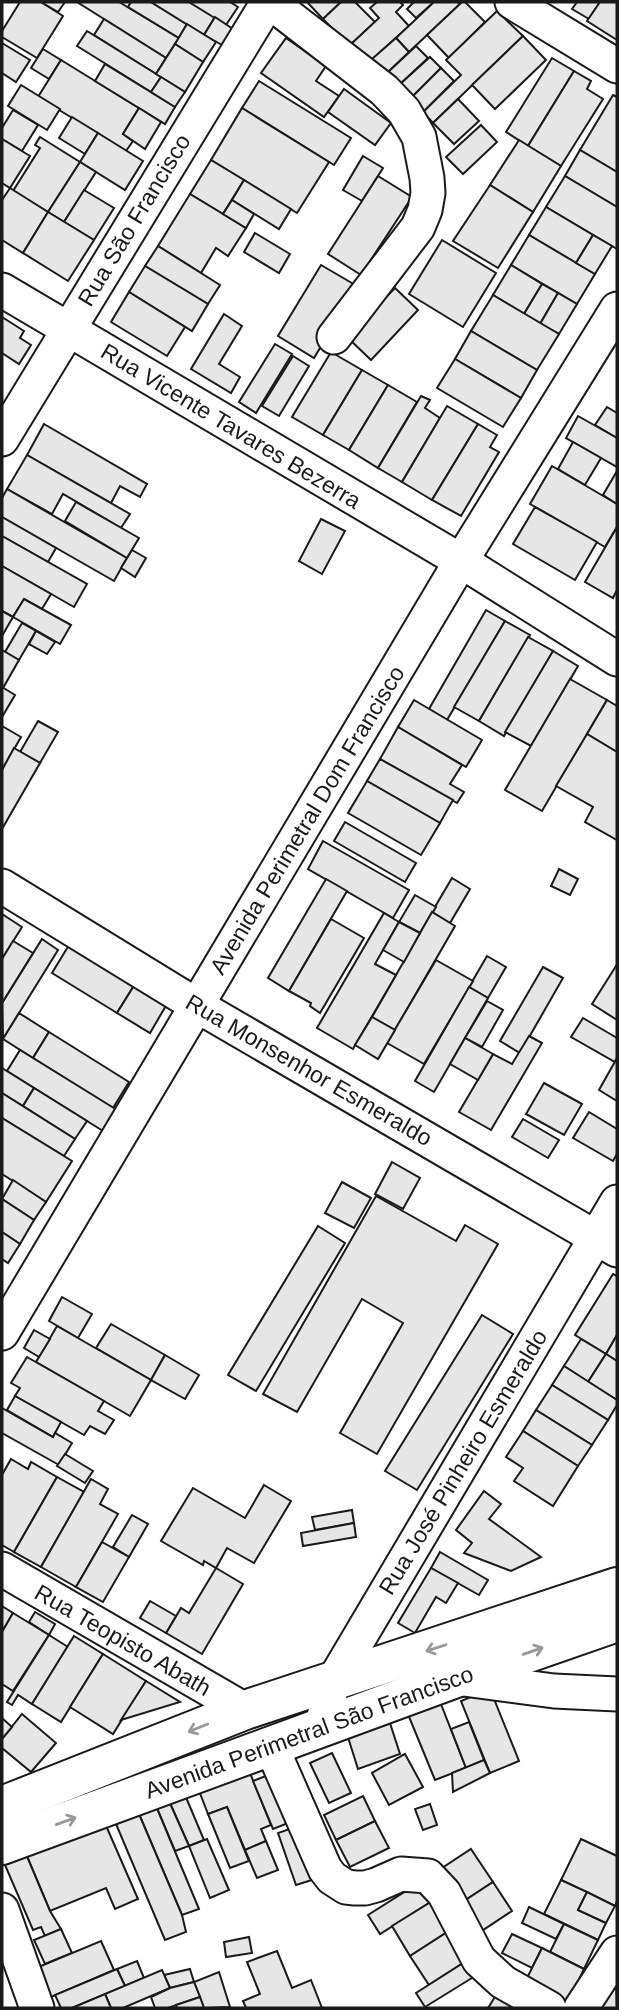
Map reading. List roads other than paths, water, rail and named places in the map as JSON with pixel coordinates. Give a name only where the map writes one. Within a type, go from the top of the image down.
[{"type":"main road","name":"Avenida Perimetral São Francisco","points":[[2,1806],[244,1710],[617,1587]]},
{"type":"main road","name":"Avenida Perimetral São Francisco","points":[[2,1845],[456,1678],[617,1622]]},
{"type":"street","points":[[269,2],[384,90],[404,111],[419,137],[424,159],[428,193],[418,227],[334,337]]},
{"type":"street","name":"Rua São Francisco","points":[[2,439],[269,2]]},
{"type":"street","points":[[512,2],[617,66]]},
{"type":"street","name":"Rua Vicente Tavares Bezerra","points":[[2,290],[461,562],[617,659]]},
{"type":"street","name":"Avenida Perimetral Dom Francisco","points":[[2,1333],[461,562],[617,309]]},
{"type":"street","name":"Rua Monsenhor Esmeraldo","points":[[2,886],[196,1005],[607,1244]]},
{"type":"street","name":"Rua José Pinheiro Esmeraldo","points":[[321,1728],[333,1682],[607,1244],[617,1202]]},
{"type":"street","name":"Rua Teopisto Abath","points":[[2,1570],[244,1710]]},
{"type":"street","points":[[456,1678],[554,1691],[617,1694]]},
{"type":"street","points":[[271,1746],[325,1869],[332,1878],[346,1886],[365,1888],[401,1874],[428,1876],[444,1893],[479,1960],[503,1982],[549,2008]]},
{"type":"street","points":[[2,1910],[37,2008]]},
{"type":"street","points":[[581,2008],[617,1953]]}]
